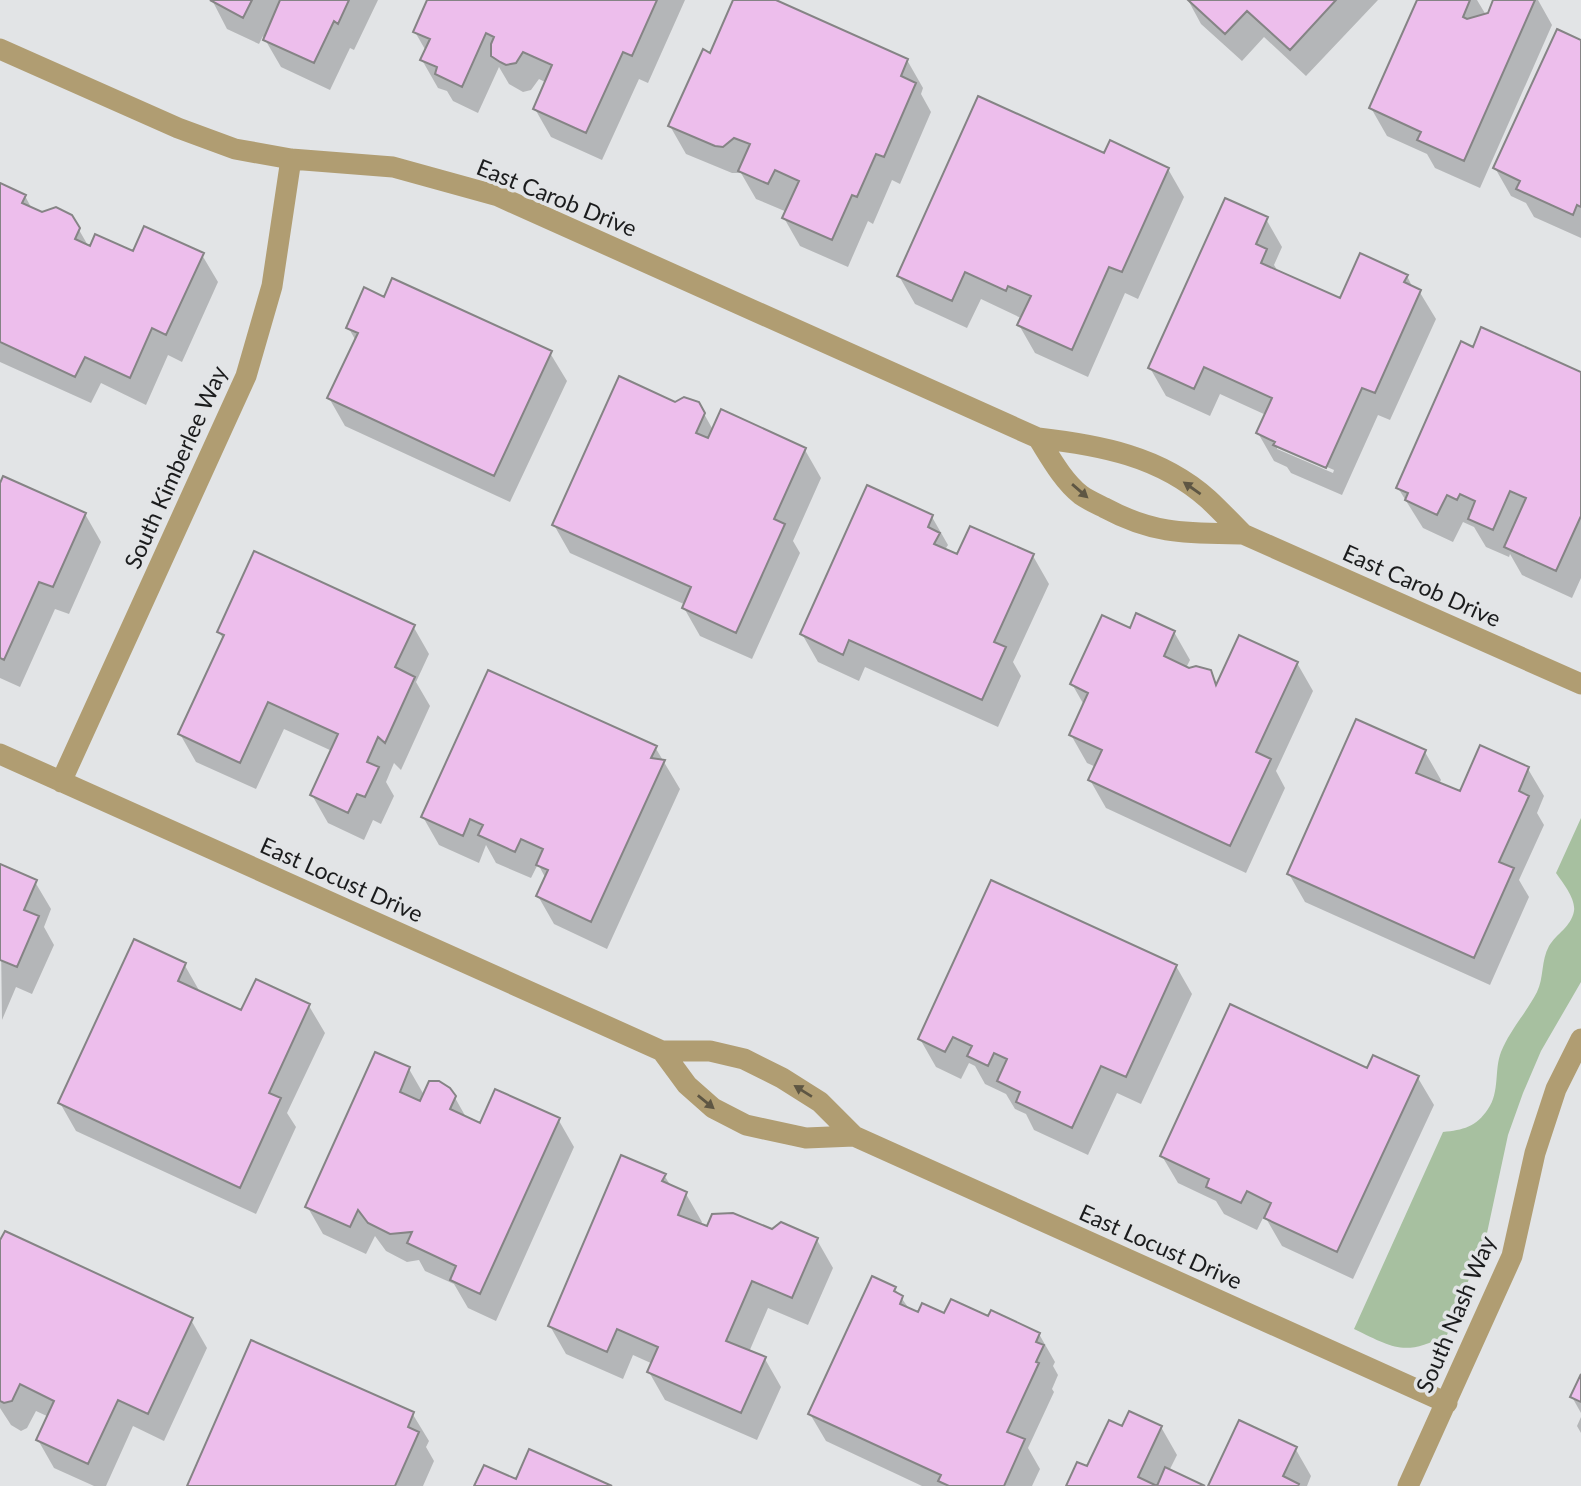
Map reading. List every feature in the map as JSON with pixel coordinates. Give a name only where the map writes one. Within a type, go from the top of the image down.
[{"type":"street","name":"East Carob Drive","points":[[0,49],[178,128],[235,149],[291,159],[393,167],[498,196],[1038,438],[1088,444],[1129,454],[1173,474],[1206,498],[1243,534],[1581,684]]},
{"type":"street","name":"South Kimberlee Way","points":[[61,782],[246,376],[272,286],[291,159]]},
{"type":"street","name":"East Carob Drive","points":[[1038,438],[1056,466],[1080,494],[1118,515],[1154,529],[1243,534]]},
{"type":"street","name":"East Locust Drive","points":[[0,754],[662,1051],[710,1051],[744,1059],[782,1078],[820,1102],[854,1136],[1447,1403]]},
{"type":"street","name":"South Nash Way","points":[[1408,1486],[1512,1256],[1543,1127],[1556,1088],[1581,1039]]},
{"type":"street","name":"East Locust Drive","points":[[662,1051],[687,1086],[713,1108],[746,1125],[806,1138],[854,1136]]},
{"type":"green space","points":[[1581,818],[1581,982],[1541,1051],[1523,1093],[1508,1135],[1487,1233],[1447,1335],[1409,1348],[1379,1341],[1354,1329],[1443,1132],[1474,1124],[1492,1102],[1501,1052],[1537,992],[1549,946],[1567,926],[1574,911],[1573,901],[1556,873]]},
{"type":"building","points":[[210,0],[252,0],[243,18]]},
{"type":"building","points":[[280,0],[349,0],[338,24],[334,21],[314,63],[263,40]]},
{"type":"building","points":[[427,0],[657,0],[632,56],[623,52],[586,133],[533,109],[552,65],[523,52],[516,63],[506,65],[491,56],[494,37],[486,33],[462,87],[435,74],[437,67],[420,60],[430,39],[413,32]]},
{"type":"building","points":[[733,0],[776,0],[908,59],[901,76],[916,83],[884,157],[876,154],[857,197],[852,195],[832,240],[782,218],[799,181],[775,170],[768,184],[738,171],[750,144],[734,138],[723,147],[715,146],[668,126],[703,49],[710,53]]},
{"type":"building","points":[[1188,0],[1336,0],[1290,50],[1247,11],[1225,34]]},
{"type":"building","points":[[1417,0],[1470,0],[1463,17],[1467,19],[1488,13],[1493,0],[1535,0],[1464,161],[1417,140],[1421,132],[1369,108]]},
{"type":"building","points":[[1557,29],[1581,40],[1581,207],[1577,205],[1573,215],[1516,189],[1520,181],[1493,168]]},
{"type":"building","points":[[978,96],[1104,153],[1110,140],[1169,168],[1122,272],[1109,267],[1072,350],[1017,325],[1031,296],[1008,286],[1006,291],[965,272],[952,301],[897,276]]},
{"type":"building","points":[[0,183],[26,195],[22,203],[42,212],[56,207],[72,215],[80,228],[75,239],[90,246],[95,234],[133,251],[144,226],[204,253],[166,335],[152,328],[130,378],[85,357],[75,377],[0,342]]},
{"type":"building","points":[[1225,198],[1268,217],[1256,244],[1267,249],[1261,263],[1340,298],[1360,253],[1408,275],[1404,282],[1421,290],[1375,393],[1362,388],[1326,468],[1273,445],[1275,442],[1256,433],[1272,398],[1204,367],[1194,389],[1148,368]]},
{"type":"building","points":[[392,278],[552,351],[494,476],[327,398],[358,333],[346,328],[364,287],[384,297]]},
{"type":"building","points":[[1481,327],[1581,372],[1581,516],[1556,571],[1504,547],[1526,498],[1510,491],[1493,530],[1468,519],[1475,501],[1460,494],[1457,500],[1447,495],[1437,515],[1405,500],[1408,493],[1396,488],[1461,341],[1473,347]]},
{"type":"building","points":[[619,376],[675,402],[684,397],[699,402],[705,413],[696,433],[708,438],[721,409],[806,448],[774,519],[785,524],[736,633],[682,608],[691,587],[552,525]]},
{"type":"building","points":[[3,476],[86,513],[53,587],[39,582],[4,660],[0,658],[0,483]]},
{"type":"building","points":[[867,485],[933,515],[928,527],[940,533],[934,544],[957,554],[970,526],[1034,554],[994,642],[1006,647],[982,700],[849,640],[843,655],[800,634]]},
{"type":"building","points":[[254,551],[415,625],[395,667],[415,677],[385,743],[378,737],[367,762],[379,767],[365,797],[357,794],[348,813],[310,795],[338,734],[268,702],[240,763],[178,734],[224,635],[217,632]]},
{"type":"building","points":[[1136,613],[1175,631],[1164,656],[1189,668],[1196,666],[1211,670],[1216,685],[1239,635],[1298,662],[1256,752],[1271,759],[1230,846],[1088,780],[1102,750],[1069,735],[1088,693],[1070,684],[1102,615],[1130,628]]},
{"type":"building","points":[[488,670],[657,746],[651,758],[665,760],[591,922],[536,896],[548,870],[536,865],[543,849],[521,839],[515,852],[478,835],[483,825],[470,819],[463,836],[421,817]]},
{"type":"building","points":[[1356,719],[1426,750],[1416,773],[1460,791],[1480,745],[1529,767],[1519,791],[1529,796],[1499,862],[1514,868],[1474,958],[1287,874]]},
{"type":"building","points":[[0,864],[37,880],[24,910],[39,916],[17,967],[0,960]]},
{"type":"building","points":[[991,880],[1177,965],[1126,1077],[1101,1066],[1072,1128],[1016,1102],[1020,1092],[997,1081],[1007,1059],[994,1053],[988,1066],[967,1056],[972,1046],[953,1037],[945,1052],[918,1039]]},
{"type":"building","points":[[134,939],[186,963],[178,981],[241,1010],[256,979],[310,1004],[269,1093],[281,1098],[240,1188],[58,1103]]},
{"type":"building","points":[[1230,1004],[1367,1068],[1373,1055],[1419,1076],[1337,1252],[1264,1218],[1271,1203],[1247,1191],[1241,1203],[1206,1187],[1209,1179],[1160,1156]]},
{"type":"building","points":[[375,1052],[410,1067],[400,1092],[420,1101],[429,1081],[439,1081],[456,1096],[450,1109],[480,1123],[495,1089],[560,1118],[480,1294],[450,1280],[456,1266],[407,1243],[412,1232],[390,1234],[368,1223],[358,1210],[350,1227],[305,1207]]},
{"type":"building","points":[[621,1155],[666,1174],[662,1181],[687,1192],[678,1215],[707,1226],[712,1214],[733,1213],[772,1229],[781,1222],[818,1238],[792,1298],[752,1281],[726,1341],[766,1357],[741,1413],[647,1372],[658,1347],[617,1329],[607,1352],[548,1326]]},
{"type":"building","points":[[5,1231],[193,1318],[148,1414],[118,1400],[88,1464],[36,1440],[54,1401],[20,1384],[12,1401],[0,1401],[0,1240]]},
{"type":"building","points":[[872,1276],[896,1287],[894,1291],[903,1296],[900,1304],[918,1312],[922,1303],[944,1313],[951,1299],[988,1316],[991,1310],[1040,1333],[1036,1342],[1044,1345],[1036,1362],[1039,1363],[1007,1432],[1025,1439],[1004,1486],[949,1486],[938,1481],[941,1475],[808,1414]]},
{"type":"building","points":[[251,1340],[414,1412],[408,1427],[419,1432],[395,1486],[187,1486]]},
{"type":"building","points":[[1581,1374],[1581,1402],[1570,1397]]},
{"type":"building","points":[[1129,1411],[1162,1426],[1138,1477],[1157,1486],[1066,1486],[1077,1462],[1087,1466],[1109,1420],[1122,1426]]},
{"type":"building","points":[[1239,1420],[1297,1447],[1283,1476],[1299,1484],[1298,1486],[1208,1486]]},
{"type":"building","points":[[529,1449],[612,1486],[474,1486],[484,1465],[516,1479]]},
{"type":"building","points":[[1165,1467],[1205,1486],[1157,1486]]}]
